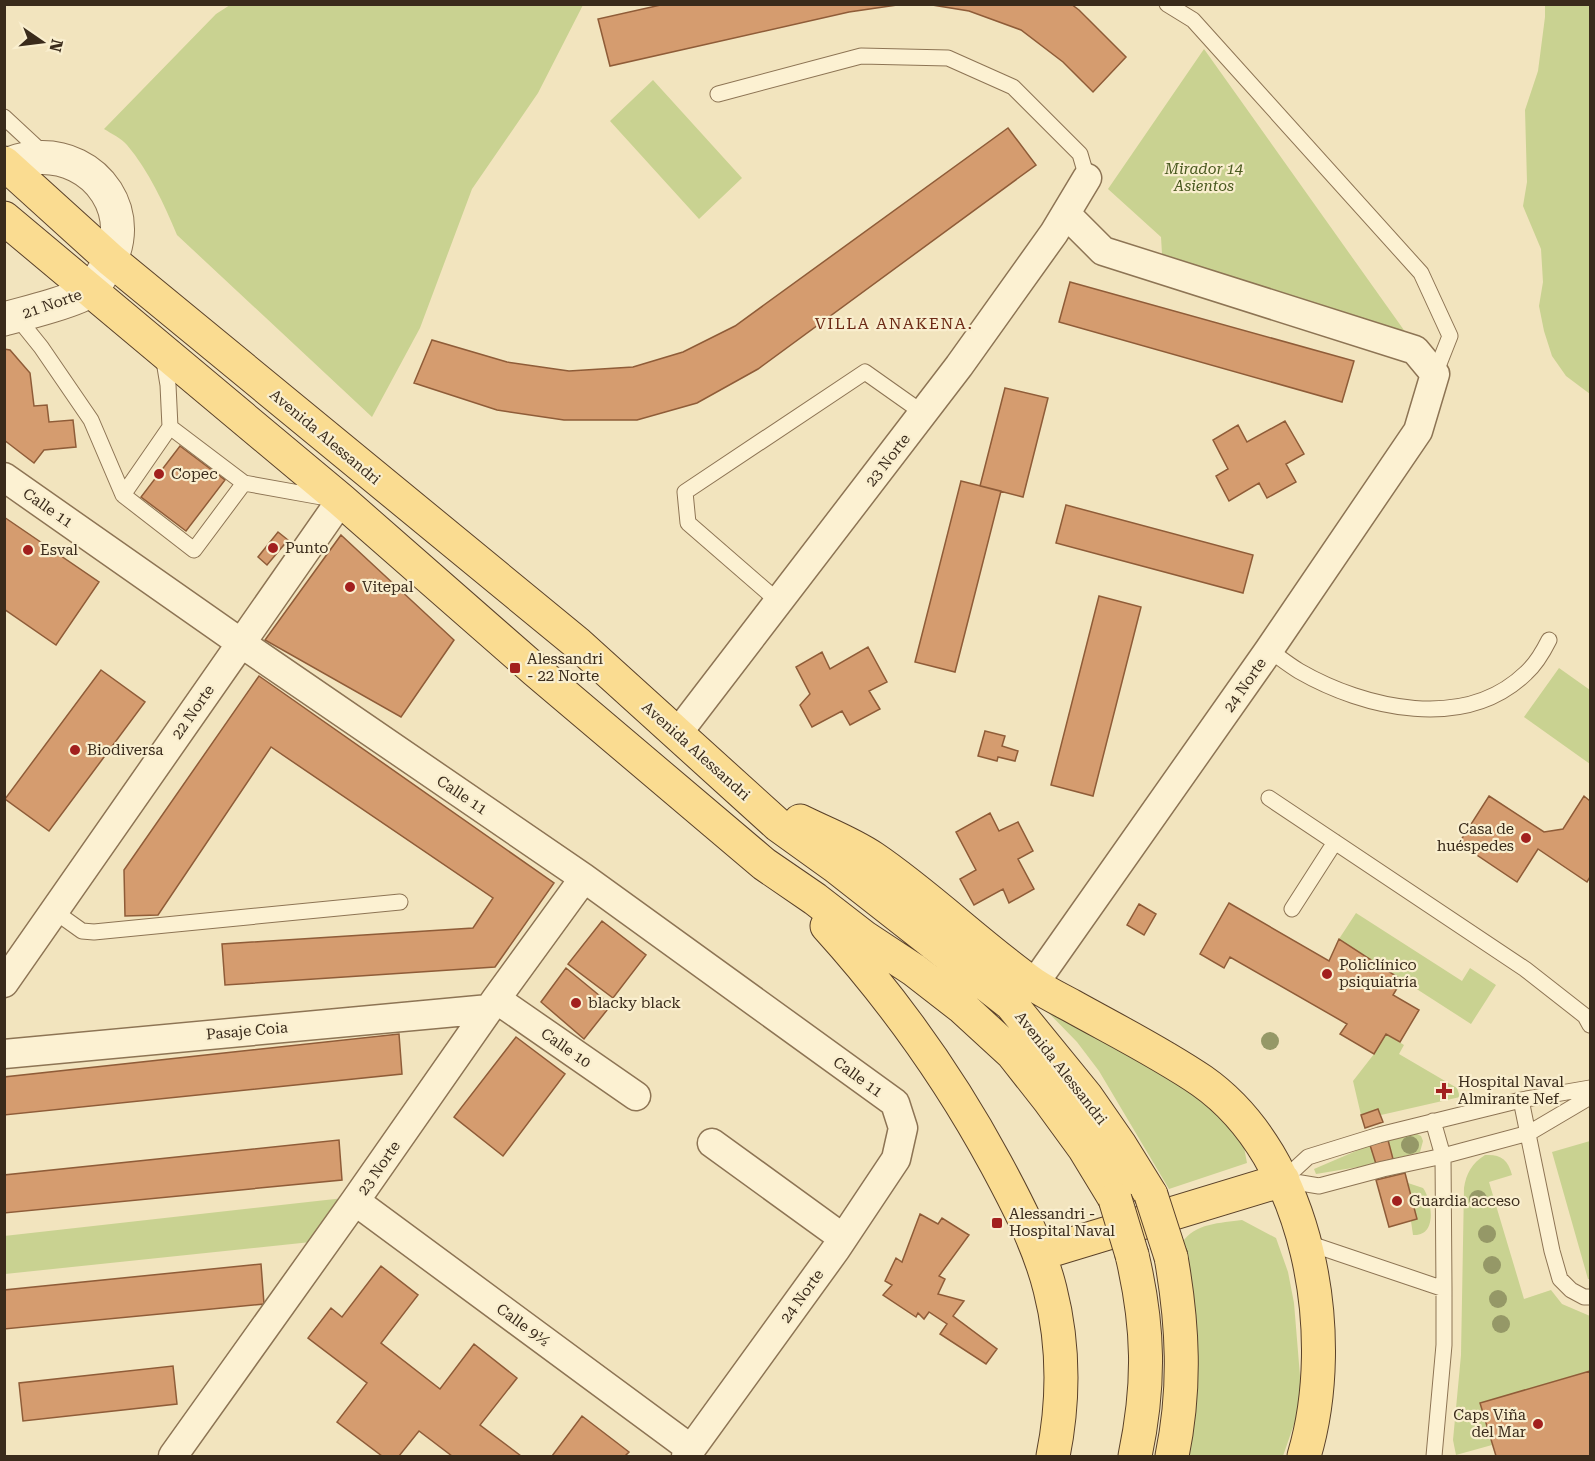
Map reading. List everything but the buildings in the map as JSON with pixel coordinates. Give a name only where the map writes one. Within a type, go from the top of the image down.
[{"type":"main road","name":"Avenida Alessandri","points":[[5,165],[111,260],[577,643],[778,825],[835,866],[1011,1004],[1086,1096],[1151,1195],[1171,1257],[1179,1301],[1182,1346],[1181,1391],[1172,1456]]},
{"type":"main road","name":"Avenida Alessandri","points":[[4,218],[341,500],[535,670],[764,864],[815,899],[864,937],[914,970],[963,1008],[1012,1053],[1063,1119],[1115,1199],[1132,1255],[1141,1296],[1146,1339],[1143,1419],[1135,1456]]},
{"type":"main road","points":[[739,789],[871,857],[1034,984],[1203,1082],[1236,1111],[1267,1151],[1283,1180],[1304,1241],[1314,1287],[1319,1343],[1314,1408],[1304,1456]]},
{"type":"main road","points":[[764,864],[813,911],[901,1014],[934,1060],[977,1129],[1011,1191],[1040,1254],[1057,1326],[1061,1363],[1060,1400],[1053,1456]]},
{"type":"main road","points":[[1040,1254],[1283,1180]]},
{"type":"street","name":"21 Norte","points":[[5,165],[24,159],[47,157],[69,162],[89,172],[105,189],[114,204],[117,238],[111,260],[91,290],[67,300],[10,317]]},
{"type":"street","name":"23 Norte","points":[[677,734],[923,413],[1034,262],[1087,178]]},
{"type":"street","points":[[1066,214],[1103,251],[1415,350],[1435,374]]},
{"type":"street","name":"24 Norte","points":[[1034,984],[1269,650],[1418,431],[1435,374]]},
{"type":"street","name":"Calle 11","points":[[4,477],[241,644],[584,878],[895,1103],[903,1128]]},
{"type":"street","name":"22 Norte","points":[[4,983],[341,500]]},
{"type":"street","name":"23 Norte","points":[[173,1456],[355,1202],[492,1004],[584,878]]},
{"type":"street","name":"Pasaje Coia","points":[[4,1054],[492,1004]]},
{"type":"street","name":"Calle 10","points":[[492,1004],[636,1096]]},
{"type":"street","name":"24 Norte","points":[[689,1453],[843,1238],[896,1159],[903,1128]]},
{"type":"street","points":[[712,1143],[843,1238]]},
{"type":"street","name":"Calle 9½","points":[[355,1202],[689,1453]]},
{"type":"lane","points":[[1167,4],[1193,20],[1421,273],[1450,336],[1435,374]]},
{"type":"lane","points":[[718,94],[861,56],[948,58],[1013,87],[1080,154],[1087,178]]},
{"type":"lane","points":[[4,117],[47,157]]},
{"type":"lane","points":[[10,317],[41,347],[91,420],[123,495],[194,550],[244,483]]},
{"type":"lane","points":[[123,495],[170,426],[168,385],[162,349]]},
{"type":"lane","points":[[778,602],[688,523],[685,492],[865,372],[923,413]]},
{"type":"lane","points":[[170,426],[244,483],[341,500]]},
{"type":"lane","points":[[1269,650],[1298,670],[1329,687],[1362,699],[1397,706],[1432,709],[1474,704],[1494,696],[1527,673],[1550,640]]},
{"type":"lane","points":[[1269,798],[1525,969],[1585,1016],[1590,1025]]},
{"type":"lane","points":[[1292,909],[1335,842]]},
{"type":"lane","points":[[54,912],[82,931],[94,932],[400,902]]},
{"type":"lane","points":[[1283,1180],[1308,1157],[1433,1121],[1521,1100],[1590,1088]]},
{"type":"lane","points":[[1283,1180],[1319,1186],[1383,1168],[1443,1156],[1528,1133],[1590,1097]]},
{"type":"lane","points":[[1521,1100],[1551,1251],[1560,1279],[1571,1290],[1590,1298]]},
{"type":"lane","points":[[1433,1121],[1443,1156],[1444,1289],[1444,1345],[1434,1456]]},
{"type":"lane","points":[[1304,1241],[1444,1289]]},
{"type":"green space","points":[[230,5],[583,5],[538,93],[472,189],[420,328],[372,417],[177,235],[149,177],[135,155],[125,143],[104,129],[216,14]]},
{"type":"green space","points":[[1545,5],[1590,5],[1590,394],[1566,376],[1552,356],[1539,306],[1543,282],[1541,249],[1523,206],[1527,182],[1525,110],[1538,71]]},
{"type":"green space","name":"Mirador 14 Asientos","points":[[1204,49],[1406,333],[1162,254],[1161,237],[1108,189]]},
{"type":"green space","points":[[653,80],[742,178],[699,219],[610,121]]},
{"type":"green space","points":[[1559,668],[1590,690],[1590,764],[1524,717]]},
{"type":"green space","points":[[1356,913],[1462,981],[1470,968],[1496,985],[1471,1024],[1339,939]]},
{"type":"green space","points":[[1042,1006],[1193,1090],[1243,1142],[1247,1163],[1169,1189],[1099,1071],[1077,1042]]},
{"type":"green space","points":[[1386,1034],[1404,1045],[1399,1054],[1457,1088],[1460,1097],[1381,1115],[1378,1109],[1361,1115],[1353,1081]]},
{"type":"green space","points":[[1415,1133],[1421,1136],[1423,1141],[1420,1152],[1393,1159],[1388,1140]]},
{"type":"green space","points":[[1590,1141],[1590,1279],[1588,1279],[1552,1152]]},
{"type":"green space","points":[[1370,1145],[1376,1164],[1316,1174],[1314,1169]]},
{"type":"green space","points":[[1485,1155],[1495,1155],[1506,1161],[1512,1175],[1489,1182],[1524,1299],[1551,1290],[1562,1304],[1590,1316],[1590,1371],[1480,1403],[1492,1445],[1456,1455],[1453,1440],[1461,1355],[1464,1188],[1470,1169]]},
{"type":"green space","points":[[1408,1183],[1423,1188],[1429,1201],[1430,1224],[1421,1234],[1413,1235],[1411,1221],[1417,1219]]},
{"type":"green space","points":[[344,1198],[311,1242],[5,1274],[4,1236]]},
{"type":"green space","points":[[1242,1220],[1276,1238],[1288,1272],[1294,1303],[1300,1407],[1283,1456],[1186,1456],[1182,1243],[1193,1231],[1217,1223]]},
{"type":"place","name":"Copec","points":[[159,474]]},
{"type":"place","name":"Punto","points":[[273,548]]},
{"type":"place","name":"Esval","points":[[28,550]]},
{"type":"place","name":"Vitepal","points":[[350,587]]},
{"type":"place","name":"Alessandri - 22 Norte","points":[[515,668]]},
{"type":"place","name":"Biodiversa","points":[[75,750]]},
{"type":"place","name":"Casa de huéspedes","points":[[1526,838]]},
{"type":"place","name":"Policlínico psiquiatría","points":[[1327,974]]},
{"type":"place","name":"blacky black","points":[[576,1003]]},
{"type":"place","name":"Hospital Naval Almirante Nef","points":[[1444,1091]]},
{"type":"place","name":"Guardia acceso","points":[[1397,1201]]},
{"type":"place","name":"Alessandri - Hospital Naval","points":[[997,1223]]},
{"type":"place","name":"Caps Viña del Mar","points":[[1538,1424]]},
{"type":"district","name":"VILLA ANAKENA.","points":[[894,323]]}]
